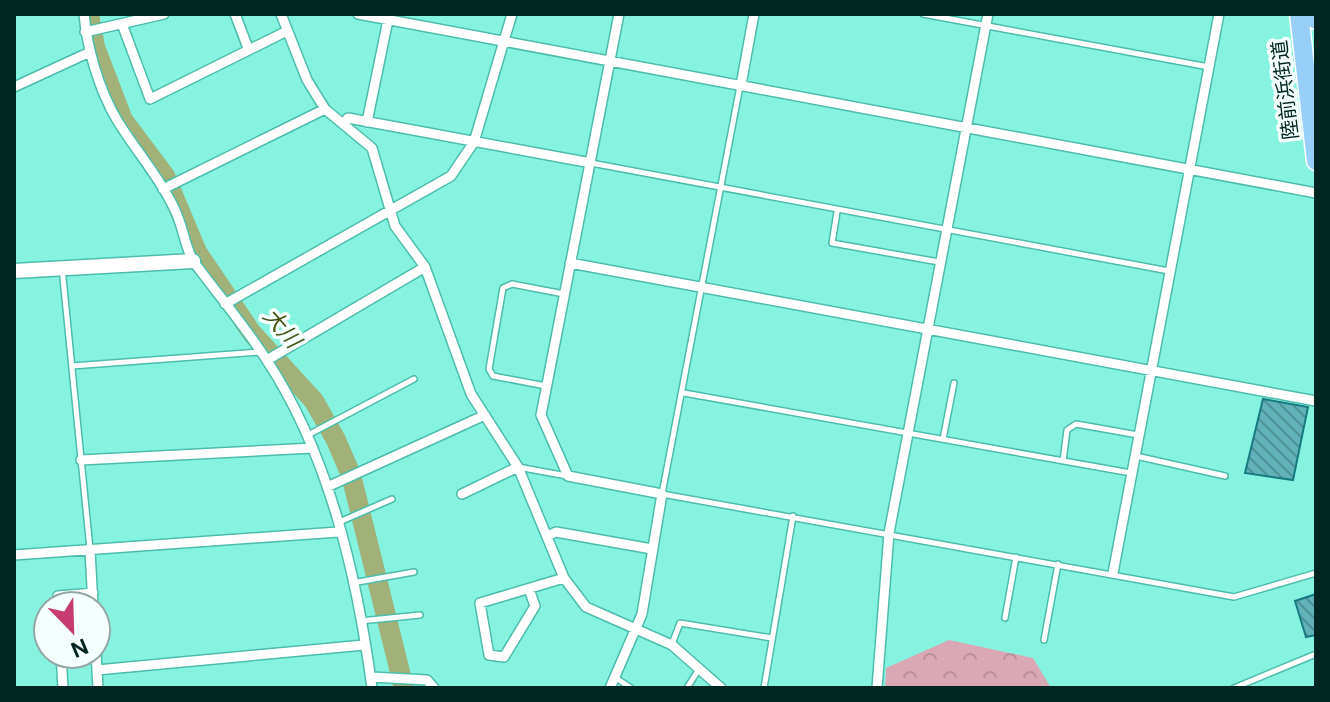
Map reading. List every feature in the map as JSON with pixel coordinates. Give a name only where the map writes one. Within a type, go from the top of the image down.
[{"type":"highway","name":"陸前浜街道","points":[[1299,14],[1316,161]]},
{"type":"highway","points":[[1315,14],[1316,20]]},
{"type":"street","points":[[84,14],[90,52],[117,119],[176,212],[193,261],[264,356],[313,448],[338,528],[372,683],[427,680],[434,688]]},
{"type":"street","points":[[85,32],[164,14]]},
{"type":"street","points":[[235,14],[248,48]]},
{"type":"street","points":[[281,14],[307,80],[325,109],[345,122],[372,148],[395,226],[425,267],[471,394],[518,467],[564,578],[586,607],[672,645],[721,688]]},
{"type":"street","points":[[358,14],[1316,193]]},
{"type":"street","points":[[225,304],[451,176],[474,142],[512,14]]},
{"type":"street","points":[[610,688],[637,627],[662,494],[568,476],[541,415],[619,14]]},
{"type":"street","points":[[741,85],[754,14]]},
{"type":"street","points":[[877,688],[889,533],[988,14]]},
{"type":"street","points":[[1113,573],[1219,14]]},
{"type":"street","points":[[367,122],[388,20]]},
{"type":"street","points":[[122,24],[150,99],[287,31]]},
{"type":"street","points":[[14,87],[90,52]]},
{"type":"street","points":[[163,189],[325,109]]},
{"type":"street","points":[[345,122],[348,118],[591,163]]},
{"type":"street","points":[[14,271],[193,261]]},
{"type":"street","points":[[570,263],[702,290],[1316,401]]},
{"type":"street","points":[[264,356],[425,267]]},
{"type":"street","points":[[327,487],[485,415]]},
{"type":"street","points":[[81,460],[313,448]]},
{"type":"street","points":[[462,494],[518,467]]},
{"type":"street","points":[[14,555],[338,528]]},
{"type":"street","points":[[547,536],[556,532],[652,549]]},
{"type":"street","points":[[90,550],[93,590]]},
{"type":"street","points":[[529,589],[535,606],[504,657],[489,655],[480,603],[564,578]]},
{"type":"street","points":[[112,669],[364,645]]},
{"type":"street","points":[[97,670],[98,688]]},
{"type":"lane","points":[[923,14],[1209,67]]},
{"type":"lane","points":[[741,85],[684,393],[662,494],[1234,597],[1316,573]]},
{"type":"lane","points":[[591,163],[837,212],[1170,271]]},
{"type":"lane","points":[[837,212],[832,243],[939,262]]},
{"type":"lane","points":[[61,267],[90,550]]},
{"type":"lane","points":[[546,386],[493,376],[489,369],[503,288],[512,284],[564,294]]},
{"type":"lane","points":[[72,366],[264,356]]},
{"type":"lane","points":[[307,436],[414,379]]},
{"type":"lane","points":[[943,439],[954,383]]},
{"type":"lane","points":[[684,393],[1132,473]]},
{"type":"lane","points":[[1063,461],[1067,430],[1076,424],[1139,436]]},
{"type":"lane","points":[[1135,456],[1225,476]]},
{"type":"lane","points":[[518,467],[568,476]]},
{"type":"lane","points":[[338,528],[392,499]]},
{"type":"lane","points":[[764,688],[793,516]]},
{"type":"lane","points":[[1005,618],[1016,557]]},
{"type":"lane","points":[[1044,640],[1058,564]]},
{"type":"lane","points":[[351,583],[414,572]]},
{"type":"lane","points":[[359,621],[420,615]]},
{"type":"lane","points":[[672,645],[680,623],[772,638]]},
{"type":"lane","points":[[1234,688],[1316,654]]},
{"type":"lane","points":[[687,688],[699,669]]},
{"type":"lane","points":[[616,678],[631,688]]},
{"type":"green space","points":[[949,640],[1033,658],[1051,688],[885,688],[886,668]]},
{"type":"building","points":[[1263,399],[1308,407],[1293,480],[1245,473]]},
{"type":"building","points":[[1316,594],[1316,635],[1306,637],[1295,601]]},
{"type":"waterway","name":"大川","points":[[89,14],[95,47],[123,120],[165,176],[197,252],[251,332],[314,401],[336,440],[351,475],[404,688]]}]
